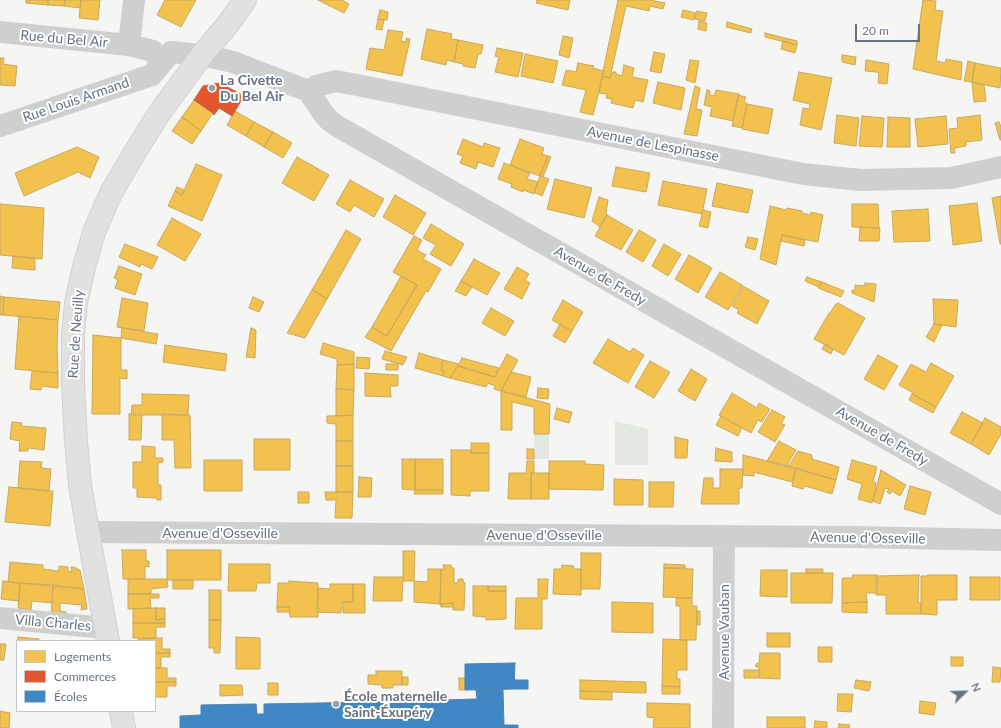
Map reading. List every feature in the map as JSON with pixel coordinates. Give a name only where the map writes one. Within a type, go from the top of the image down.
[{"type":"main road","name":"Rue de Neuilly","points":[[107,634],[80,485],[73,401],[73,334],[76,302],[94,232],[111,193],[160,112],[245,0]]},
{"type":"main road","points":[[121,712],[124,728]]},
{"type":"street","points":[[129,45],[134,0]]},
{"type":"street","name":"Rue du Bel Air","points":[[0,32],[129,45],[153,51],[157,69]]},
{"type":"street","name":"Rue Louis Armand","points":[[0,126],[157,69],[171,52],[202,55]]},
{"type":"street","points":[[202,55],[233,62],[308,91]]},
{"type":"street","points":[[157,69],[175,92]]},
{"type":"street","name":"Avenue de Lespinasse","points":[[308,91],[316,86],[336,81],[803,174],[861,180],[951,178],[1001,167]]},
{"type":"street","name":"Avenue de Fredy","points":[[308,91],[323,113],[337,126],[1001,504]]},
{"type":"street","name":"Avenue d'Osseville","points":[[88,532],[863,537],[1001,540]]},
{"type":"street","name":"Avenue Vauban","points":[[723,728],[724,536]]},
{"type":"street","name":"Villa Charles","points":[[0,618],[107,634]]},
{"type":"shaded area","points":[[615,421],[648,429],[648,465],[615,465]]},
{"type":"shaded area","points":[[534,434],[549,434],[549,459],[534,459]]},
{"type":"building: Logements","points":[[26,0],[48,0],[48,5],[26,3]]},
{"type":"building: Logements","points":[[48,0],[65,0],[64,6],[48,5]]},
{"type":"building: Logements","points":[[65,0],[81,0],[80,8],[64,6]]},
{"type":"building: Logements","points":[[81,0],[100,0],[98,20],[79,18]]},
{"type":"building: Logements","points":[[165,0],[196,0],[181,27],[157,15]]},
{"type":"building: Logements","points":[[318,0],[342,0],[349,4],[344,13]]},
{"type":"building: Logements","points":[[537,0],[570,0],[568,10],[536,3]]},
{"type":"building: Logements","points":[[618,0],[650,0],[665,3],[663,9],[650,6],[649,11],[626,6],[610,78],[602,76]]},
{"type":"building: Logements","points":[[923,0],[936,1],[935,10],[943,11],[936,61],[945,63],[946,59],[962,62],[961,80],[913,69]]},
{"type":"building: Logements","points":[[380,10],[388,12],[387,20],[378,19]]},
{"type":"building: Logements","points":[[683,10],[696,13],[694,20],[681,17]]},
{"type":"building: Logements","points":[[697,11],[707,13],[705,21],[695,19]]},
{"type":"building: Logements","points":[[378,19],[384,20],[382,30],[376,29]]},
{"type":"building: Logements","points":[[699,21],[707,23],[706,31],[698,29]]},
{"type":"building: Logements","points":[[727,22],[752,29],[751,33],[726,27]]},
{"type":"building: Logements","points":[[427,29],[452,34],[451,39],[458,40],[454,62],[447,60],[446,65],[421,59]]},
{"type":"building: Logements","points":[[388,30],[403,32],[401,41],[406,42],[406,38],[410,39],[402,76],[366,69],[370,48],[384,50]]},
{"type":"building: Logements","points":[[765,33],[797,41],[797,45],[765,37]]},
{"type":"building: Logements","points":[[563,36],[573,38],[569,58],[559,55]]},
{"type":"building: Logements","points":[[458,40],[483,45],[481,54],[478,54],[475,68],[463,66],[463,64],[454,62]]},
{"type":"building: Logements","points":[[783,41],[797,45],[795,53],[781,49]]},
{"type":"building: Logements","points":[[497,48],[523,53],[518,77],[495,72],[499,57],[495,56]]},
{"type":"building: Logements","points":[[654,52],[665,54],[661,73],[650,71]]},
{"type":"building: Logements","points":[[525,54],[558,61],[553,83],[521,76]]},
{"type":"building: Logements","points":[[842,55],[856,57],[855,65],[842,62]]},
{"type":"building: Logements","points":[[0,58],[4,58],[3,64],[17,66],[15,86],[0,85]]},
{"type":"building: Logements","points":[[690,60],[699,61],[695,83],[686,80]]},
{"type":"building: Logements","points":[[866,60],[889,64],[887,84],[878,83],[879,74],[877,72],[865,71]]},
{"type":"building: Logements","points":[[968,61],[975,63],[972,82],[964,81]]},
{"type":"building: Logements","points":[[578,63],[594,66],[593,68],[604,71],[593,115],[580,112],[586,90],[562,85],[566,70],[576,72]]},
{"type":"building: Logements","points":[[975,63],[1001,68],[1000,88],[972,82]]},
{"type":"building: Logements","points":[[624,65],[634,68],[632,77],[648,80],[643,102],[635,100],[633,108],[611,103],[612,99],[606,98],[607,94],[599,93],[602,76],[610,78],[613,72],[616,72],[616,74],[622,76]]},
{"type":"building: Logements","points":[[799,72],[832,78],[821,130],[800,125],[803,108],[809,109],[810,104],[793,100]]},
{"type":"building: Logements","points":[[658,82],[685,88],[681,110],[653,103]]},
{"type":"building: Logements","points":[[972,82],[984,85],[986,101],[974,102]]},
{"type":"building: Logements","points":[[695,86],[700,88],[696,109],[702,110],[697,136],[684,134]]},
{"type":"building: Logements","points":[[707,90],[710,91],[710,95],[714,96],[716,90],[739,94],[733,121],[710,116],[712,107],[704,105]]},
{"type":"building: Logements","points":[[738,95],[746,97],[744,101],[747,104],[742,128],[732,126]]},
{"type":"building: Logements","points":[[194,100],[213,113],[201,131],[182,117]]},
{"type":"building: Logements","points":[[747,104],[773,109],[768,134],[742,129]]},
{"type":"building: Logements","points":[[235,111],[254,122],[246,136],[227,125]]},
{"type":"building: Logements","points":[[837,115],[859,118],[856,146],[834,143]]},
{"type":"building: Logements","points":[[980,115],[982,140],[966,142],[966,146],[954,148],[955,153],[951,153],[949,129],[958,128],[957,118]]},
{"type":"building: Logements","points":[[862,116],[884,118],[882,147],[859,146]]},
{"type":"building: Logements","points":[[946,116],[948,144],[918,147],[915,119]]},
{"type":"building: Logements","points":[[182,117],[201,131],[192,144],[172,131]]},
{"type":"building: Logements","points":[[888,117],[910,118],[910,147],[887,147]]},
{"type":"building: Logements","points":[[254,122],[273,132],[264,147],[246,136]]},
{"type":"building: Logements","points":[[999,122],[1001,125],[1001,140],[995,123]]},
{"type":"building: Logements","points":[[273,132],[292,143],[283,158],[264,147]]},
{"type":"building: Logements","points":[[463,139],[483,147],[484,143],[500,148],[493,167],[478,162],[476,169],[460,163],[463,156],[457,154]]},
{"type":"building: Logements","points":[[520,139],[544,148],[542,154],[548,156],[540,176],[510,165]]},
{"type":"building: Logements","points":[[77,147],[99,157],[90,178],[78,172],[24,196],[15,173]]},
{"type":"building: Logements","points":[[548,156],[551,157],[543,177],[540,176]]},
{"type":"building: Logements","points":[[297,157],[329,175],[314,201],[282,183]]},
{"type":"building: Logements","points":[[504,163],[530,173],[527,179],[538,182],[534,194],[523,190],[523,192],[511,187],[512,184],[498,179]]},
{"type":"building: Logements","points":[[196,164],[222,175],[202,221],[168,206],[175,191],[182,195]]},
{"type":"building: Logements","points":[[616,167],[650,173],[646,192],[612,186]]},
{"type":"building: Logements","points":[[540,176],[549,179],[542,196],[534,192]]},
{"type":"building: Logements","points":[[555,179],[592,188],[584,218],[547,209]]},
{"type":"building: Logements","points":[[350,180],[384,199],[374,217],[354,205],[350,212],[336,204]]},
{"type":"building: Logements","points":[[663,181],[707,189],[702,214],[658,205]]},
{"type":"building: Logements","points":[[717,183],[753,190],[748,213],[712,206]]},
{"type":"building: Logements","points":[[177,187],[184,190],[182,195],[175,191]]},
{"type":"building: Logements","points":[[395,195],[426,213],[413,235],[383,217]]},
{"type":"building: Logements","points":[[1001,196],[1001,244],[1000,244],[992,198]]},
{"type":"building: Logements","points":[[599,197],[608,200],[607,215],[600,227],[592,221]]},
{"type":"building: Logements","points":[[977,203],[982,241],[953,245],[949,206]]},
{"type":"building: Logements","points":[[0,204],[44,208],[42,259],[0,255]]},
{"type":"building: Logements","points":[[852,204],[878,204],[879,228],[852,227]]},
{"type":"building: Logements","points":[[770,206],[786,210],[787,208],[802,211],[802,213],[810,215],[811,212],[823,215],[818,242],[782,235],[776,265],[760,259]]},
{"type":"building: Logements","points":[[928,209],[930,241],[894,242],[892,211]]},
{"type":"building: Logements","points":[[703,210],[711,212],[708,228],[699,226]]},
{"type":"building: Logements","points":[[607,215],[633,230],[621,250],[595,236]]},
{"type":"building: Logements","points":[[172,218],[201,234],[185,261],[157,245]]},
{"type":"building: Logements","points":[[431,224],[464,244],[451,266],[430,254],[436,245],[423,238]]},
{"type":"building: Logements","points":[[860,227],[880,228],[879,241],[859,241]]},
{"type":"building: Logements","points":[[346,230],[361,239],[327,299],[312,290]]},
{"type":"building: Logements","points":[[639,230],[656,240],[643,262],[626,252]]},
{"type":"building: Logements","points":[[782,235],[805,240],[804,246],[781,241]]},
{"type":"building: Logements","points":[[414,236],[422,240],[417,250],[426,255],[423,259],[441,269],[428,292],[426,291],[391,351],[365,337],[372,327],[387,336],[417,285],[393,272]]},
{"type":"building: Logements","points":[[748,237],[758,239],[755,250],[745,247]]},
{"type":"building: Logements","points":[[125,244],[158,257],[152,269],[141,264],[140,267],[119,257]]},
{"type":"building: Logements","points":[[664,244],[681,254],[668,276],[652,266]]},
{"type":"building: Logements","points":[[689,255],[712,268],[698,293],[675,279]]},
{"type":"building: Logements","points":[[13,256],[35,258],[35,270],[12,268]]},
{"type":"building: Logements","points":[[474,259],[500,273],[487,295],[461,281]]},
{"type":"building: Logements","points":[[119,266],[142,274],[135,295],[115,288],[118,280],[114,278]]},
{"type":"building: Logements","points":[[517,267],[529,274],[525,280],[530,283],[522,299],[504,289]]},
{"type":"building: Logements","points":[[720,272],[742,285],[728,310],[705,297]]},
{"type":"building: Logements","points":[[401,276],[417,285],[387,336],[372,327]]},
{"type":"building: Logements","points":[[807,277],[822,282],[819,287],[805,281]]},
{"type":"building: Logements","points":[[461,281],[472,287],[466,296],[455,291]]},
{"type":"building: Logements","points":[[822,282],[844,291],[841,297],[818,288]]},
{"type":"building: Logements","points":[[865,283],[876,284],[874,302],[852,293],[852,290],[855,291],[855,285],[865,286]]},
{"type":"building: Logements","points":[[743,286],[769,301],[757,324],[737,313],[739,310],[732,306]]},
{"type":"building: Logements","points":[[312,290],[327,299],[305,338],[287,333]]},
{"type":"building: Logements","points":[[0,296],[4,297],[3,315],[0,315]]},
{"type":"building: Logements","points":[[4,297],[60,302],[58,320],[3,315]]},
{"type":"building: Logements","points":[[253,297],[264,302],[259,312],[249,308]]},
{"type":"building: Logements","points":[[122,298],[148,303],[144,331],[117,327]]},
{"type":"building: Logements","points":[[933,299],[958,300],[956,327],[934,324]]},
{"type":"building: Logements","points":[[563,300],[583,312],[572,331],[552,320]]},
{"type":"building: Logements","points":[[838,303],[865,318],[844,355],[814,339],[829,313]]},
{"type":"building: Logements","points":[[491,308],[514,321],[505,336],[482,323]]},
{"type":"building: Logements","points":[[19,316],[58,320],[58,373],[15,369]]},
{"type":"building: Logements","points":[[560,324],[572,331],[565,343],[553,336]]},
{"type":"building: Logements","points":[[934,324],[942,325],[934,342],[926,337]]},
{"type":"building: Logements","points":[[122,328],[158,334],[156,344],[121,338]]},
{"type":"building: Logements","points":[[251,328],[256,330],[255,358],[246,357]]},
{"type":"building: Logements","points":[[93,335],[121,338],[121,370],[127,370],[127,379],[120,378],[120,414],[92,414]]},
{"type":"building: Logements","points":[[608,339],[630,352],[633,348],[644,355],[628,383],[593,363]]},
{"type":"building: Logements","points":[[323,343],[354,352],[354,364],[337,365],[337,359],[320,354]]},
{"type":"building: Logements","points":[[825,344],[833,349],[831,354],[822,349]]},
{"type":"building: Logements","points":[[165,345],[227,354],[225,371],[163,362]]},
{"type":"building: Logements","points":[[385,351],[407,357],[403,365],[382,359]]},
{"type":"building: Logements","points":[[419,353],[443,360],[441,370],[444,371],[443,376],[415,368]]},
{"type":"building: Logements","points":[[507,354],[518,360],[501,391],[494,389],[495,386],[488,383],[486,387],[450,378],[458,366],[495,377]]},
{"type":"building: Logements","points":[[878,355],[898,366],[884,390],[864,379]]},
{"type":"building: Logements","points":[[357,357],[370,358],[369,369],[356,368]]},
{"type":"building: Logements","points":[[462,358],[499,368],[495,377],[458,366]]},
{"type":"building: Logements","points":[[443,360],[459,364],[450,378],[443,376],[444,371],[441,370]]},
{"type":"building: Logements","points":[[650,361],[670,372],[654,398],[635,387]]},
{"type":"building: Logements","points":[[931,363],[954,376],[936,407],[899,385],[911,364],[926,372]]},
{"type":"building: Logements","points":[[354,364],[354,390],[336,389],[337,365]]},
{"type":"building: Logements","points":[[386,364],[398,364],[398,370],[386,370]]},
{"type":"building: Logements","points":[[691,369],[707,379],[695,401],[678,391]]},
{"type":"building: Logements","points":[[32,371],[58,373],[58,388],[42,386],[41,390],[30,389]]},
{"type":"building: Logements","points":[[511,372],[531,377],[526,397],[501,391]]},
{"type":"building: Logements","points":[[365,373],[398,375],[398,386],[390,386],[391,397],[365,396]]},
{"type":"building: Logements","points":[[538,388],[549,389],[548,399],[537,398]]},
{"type":"building: Logements","points":[[336,389],[354,390],[353,415],[336,416]]},
{"type":"building: Logements","points":[[501,391],[550,404],[549,434],[534,434],[534,407],[512,402],[512,430],[501,430]]},
{"type":"building: Logements","points":[[732,393],[757,408],[759,403],[770,409],[762,422],[758,420],[751,433],[719,415]]},
{"type":"building: Logements","points":[[142,394],[189,395],[188,415],[131,415],[132,405],[142,405]]},
{"type":"building: Logements","points":[[912,394],[936,407],[933,413],[909,400]]},
{"type":"building: Logements","points":[[557,408],[572,412],[569,423],[554,419]]},
{"type":"building: Logements","points":[[772,410],[785,417],[781,424],[785,425],[775,442],[758,432]]},
{"type":"building: Logements","points":[[962,412],[983,423],[971,444],[950,433]]},
{"type":"building: Logements","points":[[129,414],[142,414],[141,440],[129,440]]},
{"type":"building: Logements","points":[[162,414],[190,415],[191,468],[175,468],[174,440],[162,440]]},
{"type":"building: Logements","points":[[353,415],[353,441],[336,441],[336,424],[327,423],[327,416]]},
{"type":"building: Logements","points":[[721,416],[742,428],[738,436],[716,425]]},
{"type":"building: Logements","points":[[985,418],[1001,427],[1001,434],[989,455],[971,444]]},
{"type":"building: Logements","points":[[12,422],[22,423],[21,426],[46,428],[44,450],[28,448],[28,451],[19,451],[20,441],[10,439]]},
{"type":"building: Logements","points":[[675,437],[688,440],[687,458],[675,458]]},
{"type":"building: Logements","points":[[254,439],[290,439],[290,470],[254,470]]},
{"type":"building: Logements","points":[[336,441],[353,441],[353,466],[336,466]]},
{"type":"building: Logements","points":[[779,441],[796,450],[786,467],[767,461]]},
{"type":"building: Logements","points":[[471,443],[489,443],[489,453],[471,453]]},
{"type":"building: Logements","points":[[142,446],[155,447],[155,458],[163,458],[163,462],[158,463],[158,485],[161,485],[161,500],[157,500],[157,498],[137,497],[137,488],[133,488],[133,462],[142,462]]},
{"type":"building: Logements","points":[[716,448],[732,452],[732,462],[715,461]]},
{"type":"building: Logements","points":[[527,449],[534,449],[534,459],[527,459]]},
{"type":"building: Logements","points":[[451,450],[471,450],[471,453],[489,453],[489,491],[470,491],[470,496],[451,495]]},
{"type":"building: Logements","points":[[798,451],[812,455],[812,459],[839,467],[836,480],[788,467]]},
{"type":"building: Logements","points":[[743,455],[796,468],[792,482],[754,472],[754,476],[743,475]]},
{"type":"building: Logements","points":[[402,459],[415,459],[415,490],[402,489]]},
{"type":"building: Logements","points":[[415,459],[443,459],[443,490],[415,490]]},
{"type":"building: Logements","points":[[204,460],[242,460],[242,491],[204,491]]},
{"type":"building: Logements","points":[[852,460],[877,467],[873,481],[876,483],[875,486],[877,487],[872,503],[858,499],[862,484],[847,479]]},
{"type":"building: Logements","points":[[20,461],[42,462],[41,468],[51,469],[49,491],[18,488]]},
{"type":"building: Logements","points":[[527,461],[534,461],[534,473],[531,473],[531,499],[508,499],[509,473],[526,473]]},
{"type":"building: Logements","points":[[549,461],[585,461],[585,464],[604,465],[603,490],[549,489]]},
{"type":"building: Logements","points":[[336,466],[353,466],[353,492],[336,492]]},
{"type":"building: Logements","points":[[796,468],[836,480],[832,494],[805,486],[803,489],[792,486]]},
{"type":"building: Logements","points":[[720,469],[743,469],[742,488],[739,488],[739,504],[701,504],[704,478],[713,478],[713,488],[720,488]]},
{"type":"building: Logements","points":[[881,470],[906,485],[900,496],[892,491],[890,494],[887,492],[889,489],[885,488],[880,504],[873,501]]},
{"type":"building: Logements","points":[[531,473],[549,473],[549,499],[531,499]]},
{"type":"building: Logements","points":[[359,477],[372,478],[371,497],[358,497]]},
{"type":"building: Logements","points":[[614,479],[643,480],[643,505],[614,505]]},
{"type":"building: Logements","points":[[649,482],[674,482],[673,507],[649,507]]},
{"type":"building: Logements","points":[[910,486],[931,492],[925,515],[904,509]]},
{"type":"building: Logements","points":[[9,487],[53,491],[50,526],[5,522]]},
{"type":"building: Logements","points":[[415,490],[443,490],[443,494],[414,494]]},
{"type":"building: Logements","points":[[298,492],[309,492],[309,503],[298,503]]},
{"type":"building: Logements","points":[[325,492],[353,492],[352,518],[335,518],[336,500],[326,500]]},
{"type":"building: Logements","points":[[122,550],[146,550],[146,561],[149,561],[149,567],[145,566],[145,579],[123,579]]},
{"type":"building: Logements","points":[[167,550],[221,550],[221,580],[167,580]]},
{"type":"building: Logements","points":[[403,551],[415,551],[414,581],[403,581]]},
{"type":"building: Logements","points":[[581,553],[601,553],[600,589],[581,589]]},
{"type":"building: Logements","points":[[10,562],[43,565],[43,569],[59,571],[59,566],[68,567],[68,571],[72,572],[71,567],[74,567],[80,570],[84,589],[8,582]]},
{"type":"building: Logements","points":[[229,564],[270,564],[270,583],[257,583],[256,591],[228,591]]},
{"type":"building: Logements","points":[[664,564],[685,565],[685,568],[664,568]]},
{"type":"building: Logements","points":[[443,565],[451,565],[452,568],[454,568],[454,583],[458,583],[458,579],[463,579],[463,582],[465,583],[464,610],[453,610],[453,603],[440,604],[441,569],[444,569]]},
{"type":"building: Logements","points":[[562,565],[574,566],[573,569],[581,569],[581,595],[553,594],[554,569],[562,569]]},
{"type":"building: Logements","points":[[664,568],[693,569],[692,598],[663,597]]},
{"type":"building: Logements","points":[[428,569],[441,569],[440,604],[414,602],[414,581],[428,582]]},
{"type":"building: Logements","points":[[806,569],[823,569],[823,573],[806,573]]},
{"type":"building: Logements","points":[[761,570],[787,570],[787,597],[760,596]]},
{"type":"building: Logements","points":[[791,573],[833,573],[832,603],[791,603]]},
{"type":"building: Logements","points":[[853,575],[877,575],[877,593],[866,593],[867,602],[842,603],[842,578],[852,578]]},
{"type":"building: Logements","points":[[919,575],[918,603],[921,603],[921,614],[886,614],[886,595],[876,595],[876,576]]},
{"type":"building: Logements","points":[[957,575],[957,600],[937,600],[937,615],[921,614],[921,576]]},
{"type":"building: Logements","points":[[374,577],[403,577],[402,601],[373,601]]},
{"type":"building: Logements","points":[[970,577],[1000,577],[1000,600],[970,600]]},
{"type":"building: Logements","points":[[128,579],[167,579],[168,587],[151,589],[151,594],[128,594]]},
{"type":"building: Logements","points":[[538,579],[548,579],[547,599],[542,599],[542,629],[515,629],[516,598],[538,598]]},
{"type":"building: Logements","points":[[173,580],[193,580],[193,589],[173,589]]},
{"type":"building: Logements","points":[[3,581],[20,583],[19,601],[1,599]]},
{"type":"building: Logements","points":[[289,581],[318,583],[318,617],[290,617],[289,607],[277,607],[278,583],[289,583]]},
{"type":"building: Logements","points":[[20,583],[53,585],[52,603],[32,601],[31,610],[18,608]]},
{"type":"building: Logements","points":[[330,584],[353,584],[353,602],[342,602],[341,613],[317,612],[318,588],[330,589]]},
{"type":"building: Logements","points":[[353,584],[365,584],[365,613],[343,613],[343,602],[353,602]]},
{"type":"building: Logements","points":[[53,585],[84,589],[87,609],[81,610],[82,605],[60,603],[60,611],[66,612],[65,619],[51,618]]},
{"type":"building: Logements","points":[[473,586],[488,586],[488,591],[506,591],[506,619],[486,620],[486,617],[473,616]]},
{"type":"building: Logements","points":[[488,586],[506,586],[506,591],[488,591]]},
{"type":"building: Logements","points":[[209,590],[221,590],[221,620],[209,620]]},
{"type":"building: Logements","points":[[128,594],[159,594],[159,598],[150,598],[151,608],[128,609]]},
{"type":"building: Logements","points":[[676,598],[692,598],[692,606],[697,606],[696,640],[680,640],[680,606],[676,606]]},
{"type":"building: Logements","points":[[612,602],[653,603],[653,633],[612,632]]},
{"type":"building: Logements","points":[[867,602],[867,613],[842,612],[842,603]]},
{"type":"building: Logements","points":[[453,603],[453,607],[441,607],[440,604]]},
{"type":"building: Logements","points":[[277,607],[289,607],[290,612],[277,612]]},
{"type":"building: Logements","points":[[156,608],[165,608],[165,619],[156,620]]},
{"type":"building: Logements","points":[[156,608],[156,620],[165,619],[165,623],[133,623],[133,609]]},
{"type":"building: Logements","points":[[697,611],[700,611],[700,625],[697,625]]},
{"type":"building: Logements","points":[[209,620],[221,620],[220,653],[214,653],[214,648],[209,648]]},
{"type":"building: Logements","points":[[133,623],[165,623],[165,627],[156,627],[156,638],[133,638]]},
{"type":"building: Logements","points":[[767,633],[790,633],[790,647],[767,647]]},
{"type":"building: Logements","points":[[18,637],[39,639],[39,640],[17,640]]},
{"type":"building: Logements","points":[[236,637],[260,638],[260,669],[236,669]]},
{"type":"building: Logements","points":[[162,638],[162,649],[170,649],[170,653],[156,653],[156,640],[138,639]]},
{"type":"building: Logements","points":[[663,639],[687,640],[687,670],[677,670],[677,679],[680,679],[680,687],[662,686]]},
{"type":"building: Logements","points":[[0,644],[6,644],[4,660],[0,660]]},
{"type":"building: Logements","points":[[818,647],[832,647],[832,662],[818,662]]},
{"type":"building: Logements","points":[[156,653],[170,653],[170,657],[161,657],[161,668],[156,668]]},
{"type":"building: Logements","points":[[760,653],[780,653],[780,679],[759,678],[759,667],[756,667],[756,664],[759,663]]},
{"type":"building: Logements","points":[[951,657],[963,657],[963,666],[951,666]]},
{"type":"building: Logements","points":[[993,667],[1001,668],[1000,682],[992,682]]},
{"type":"building: Logements","points":[[156,668],[167,668],[167,678],[176,678],[176,682],[156,682]]},
{"type":"building: Logements","points":[[744,670],[760,670],[759,678],[744,678]]},
{"type":"building: Logements","points":[[376,671],[402,671],[402,685],[393,685],[393,688],[382,688],[382,685],[368,684],[368,675],[376,675]]},
{"type":"building: Logements","points":[[402,677],[408,677],[408,685],[402,685]]},
{"type":"building: Logements","points":[[459,678],[465,678],[465,690],[459,690]]},
{"type":"building: Logements","points":[[580,680],[646,682],[646,693],[580,691]]},
{"type":"building: Logements","points":[[856,680],[871,682],[869,691],[854,688]]},
{"type":"building: Logements","points":[[156,682],[176,682],[176,686],[167,686],[167,697],[156,697]]},
{"type":"building: Logements","points":[[268,683],[278,683],[278,695],[268,695]]},
{"type":"building: Logements","points":[[220,685],[242,685],[243,695],[220,696]]},
{"type":"building: Logements","points":[[662,686],[680,687],[680,694],[662,694]]},
{"type":"building: Logements","points":[[580,691],[612,692],[612,700],[580,699]]},
{"type":"building: Logements","points":[[838,694],[853,694],[851,712],[837,711]]},
{"type":"building: Logements","points":[[920,701],[936,703],[934,715],[919,713]]},
{"type":"building: Logements","points":[[647,703],[690,704],[690,728],[653,728],[654,718],[647,717]]},
{"type":"building: Logements","points":[[0,711],[10,713],[9,728],[0,728]]},
{"type":"building: Logements","points":[[767,717],[805,717],[805,728],[767,728]]},
{"type":"building: Logements","points":[[815,721],[827,722],[827,728],[814,728]]},
{"type":"building: Logements","points":[[839,724],[850,725],[849,728],[838,728]]},
{"type":"building: Commerces","points":[[220,83],[244,96],[232,116],[219,108],[214,115],[194,100],[203,86]]},
{"type":"building: Écoles","points":[[515,663],[514,689],[465,690],[465,664]]},
{"type":"building: Écoles","points":[[515,680],[528,680],[528,689],[514,689]]},
{"type":"building: Écoles","points":[[476,690],[503,690],[504,725],[518,725],[518,728],[374,728],[374,702],[477,699]]},
{"type":"building: Écoles","points":[[374,702],[374,728],[180,728],[180,716],[201,715],[201,705],[256,704],[257,714],[264,714],[264,704]]},
{"type":"place","name":"La Civette Du Bel Air","points":[[212,88]]},
{"type":"place","name":"École maternelle Saint-Éxupéry","points":[[336,704]]}]
